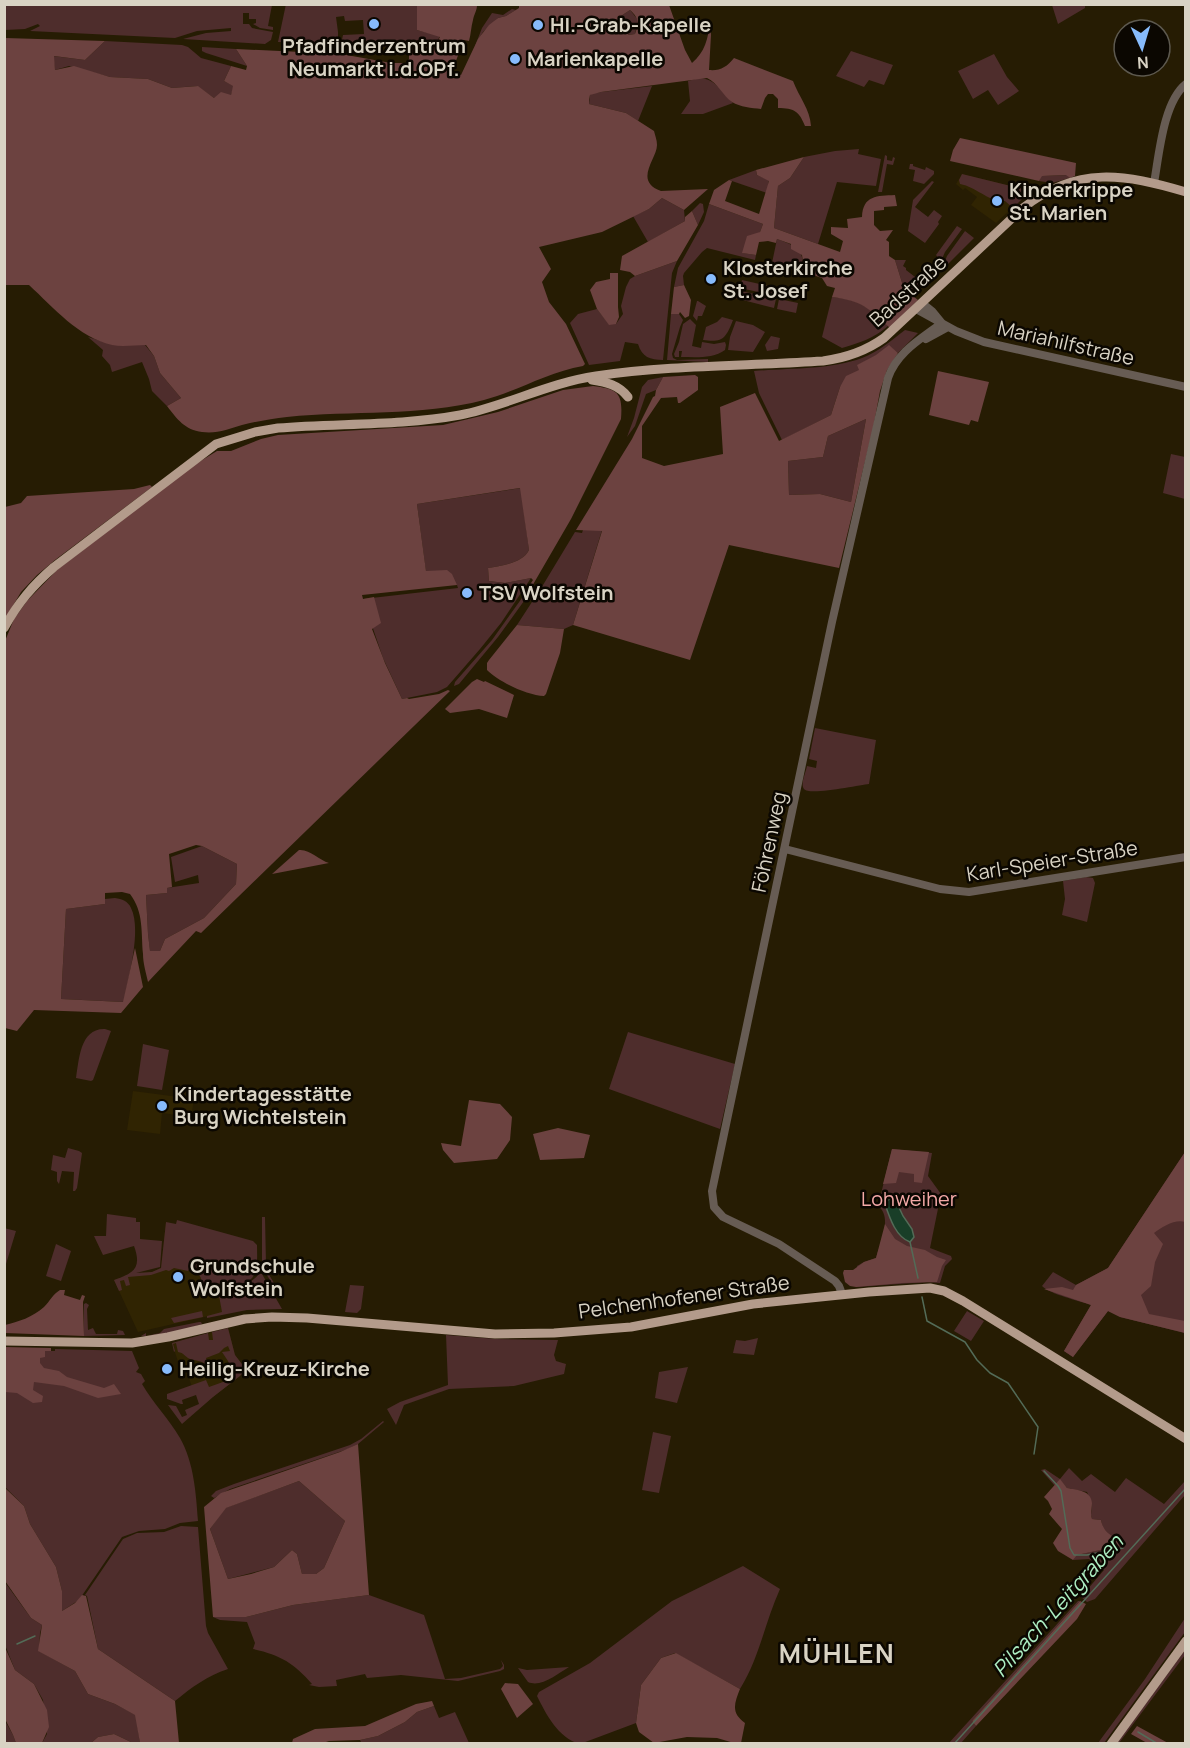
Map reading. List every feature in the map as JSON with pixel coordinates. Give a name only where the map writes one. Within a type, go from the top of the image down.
[{"type":"main road","name":"Badstraße","points":[[4,628],[28,591],[54,567],[221,441],[278,428],[417,420],[461,415],[577,379],[627,372],[808,362],[841,358],[876,344],[889,335],[1023,208],[1043,195],[1066,184],[1092,178],[1125,177],[1185,192]]},
{"type":"main road","points":[[577,379],[620,387],[628,397]]},
{"type":"main road","name":"Pelchenhofener Straße","points":[[4,1341],[136,1342],[245,1319],[272,1317],[495,1334],[554,1333],[631,1327],[750,1304],[842,1294],[937,1289],[949,1293],[1185,1439]]},
{"type":"main road","points":[[1110,1743],[1185,1641]]},
{"type":"street","points":[[1154,183],[1169,113],[1176,95],[1185,84]]},
{"type":"street","name":"Mariahilfstraße","points":[[919,306],[932,311],[945,325],[964,335],[996,345],[1185,387]]},
{"type":"street","name":"Föhrenweg","points":[[842,1294],[835,1281],[797,1255],[723,1217],[714,1207],[711,1196],[850,541],[888,378],[908,348],[933,336],[945,325]]},
{"type":"street","name":"Karl-Speier-Straße","points":[[785,849],[940,889],[969,892],[1185,857]]},
{"type":"shaded area","points":[[417,5],[477,5],[469,41],[464,40],[452,71],[461,75],[478,39],[489,25],[519,8],[519,5],[669,5],[692,63],[705,45],[710,22],[709,70],[723,68],[734,58],[793,81],[811,126],[805,126],[795,111],[778,108],[778,99],[773,94],[768,94],[761,109],[742,106],[735,104],[707,78],[590,95],[589,104],[626,113],[654,131],[657,145],[647,176],[653,187],[661,191],[708,189],[684,210],[662,198],[649,209],[602,232],[539,247],[551,269],[542,282],[549,302],[566,324],[585,364],[497,396],[460,405],[411,411],[287,417],[253,422],[218,432],[196,431],[182,423],[167,406],[181,398],[160,373],[154,356],[146,345],[116,346],[100,341],[77,329],[29,285],[5,285],[5,38],[105,41],[85,60],[54,56],[55,70],[74,66],[110,77],[148,79],[172,88],[198,86],[214,98],[221,92],[231,95],[233,86],[224,81],[231,66],[246,70],[247,66],[236,49],[341,54],[391,63],[406,63],[409,59],[409,44],[430,55],[440,37],[417,30]],"holes":[[[630,10],[637,18],[637,27],[635,34],[629,35],[620,29],[619,22],[621,16]]]},
{"type":"shaded area","points":[[960,138],[1076,163],[1075,176],[1070,178],[1066,175],[1042,176],[1039,181],[950,161]]},
{"type":"shaded area","points":[[804,157],[790,178],[778,186],[774,228],[840,252],[843,241],[831,234],[831,227],[848,228],[847,219],[862,217],[865,204],[872,198],[895,195],[897,206],[874,211],[874,225],[880,231],[893,230],[886,240],[889,242],[889,256],[895,260],[904,289],[918,300],[890,328],[864,306],[832,297],[835,288],[827,286],[822,278],[801,271],[802,255],[791,249],[791,244],[777,239],[776,243],[759,242],[756,255],[742,253],[747,236],[760,232],[763,224],[709,204],[714,190],[729,180],[732,181],[725,201],[759,214],[769,181],[757,175],[756,170]]},
{"type":"shaded area","name":"Kinderkrippe St. Marien","points":[[962,174],[1029,192],[996,223],[971,205],[977,197],[956,184]]},
{"type":"shaded area","points":[[692,211],[698,225],[677,261],[635,276],[630,272],[620,270],[622,256],[685,221],[685,217]]},
{"type":"shaded area","points":[[610,273],[618,273],[619,317],[616,324],[609,325],[597,309],[590,290],[596,282],[610,279]]},
{"type":"shaded area","points":[[684,285],[691,300],[689,316],[685,318],[680,312],[671,314],[674,287]]},
{"type":"shaded area","points":[[889,345],[898,353],[887,370],[880,391],[839,568],[729,545],[690,660],[573,625],[602,531],[576,530],[632,439],[663,377],[695,375],[698,377],[698,390],[680,403],[677,397],[661,398],[642,426],[642,458],[664,466],[723,454],[720,407],[755,393],[779,441],[831,415],[846,376],[859,370],[857,365]],"holes":[[[866,419],[851,502],[820,494],[789,495],[788,461],[823,457],[828,436]]]},
{"type":"shaded area","points":[[938,371],[989,382],[978,422],[971,420],[969,425],[929,415]]},
{"type":"shaded area","points":[[593,386],[613,391],[620,398],[621,419],[571,519],[531,588],[527,589],[533,580],[531,578],[505,583],[489,581],[488,568],[517,561],[529,550],[520,488],[417,504],[426,571],[447,570],[452,574],[457,585],[362,595],[363,599],[374,597],[381,623],[372,629],[402,699],[450,691],[201,933],[196,931],[148,982],[140,915],[130,894],[105,893],[105,904],[66,909],[61,999],[123,1002],[135,948],[143,987],[121,1013],[34,1010],[17,1031],[5,1028],[5,641],[14,619],[27,601],[58,569],[194,465],[217,451],[231,451],[278,435],[443,425],[498,412],[563,390]],"holes":[[[196,845],[237,864],[236,884],[204,918],[165,939],[160,951],[150,951],[146,895],[167,893],[167,888],[172,887],[169,854]]]},
{"type":"shaded area","points":[[150,485],[152,487],[37,575],[21,592],[5,619],[5,507],[21,503],[27,496],[134,489]]},
{"type":"shaded area","points":[[517,625],[564,629],[560,653],[544,696],[514,687],[487,670],[489,660]]},
{"type":"shaded area","points":[[477,679],[514,695],[507,718],[479,709],[450,713],[445,709]]},
{"type":"shaded area","points":[[299,850],[307,851],[329,863],[272,874]]},
{"type":"shaded area","name":"Kindertagesstätte Burg Wichtelstein","points":[[133,1091],[194,1099],[191,1117],[162,1113],[160,1134],[127,1130]]},
{"type":"shaded area","points":[[469,1100],[500,1104],[512,1117],[510,1140],[497,1159],[454,1163],[443,1150],[441,1143],[461,1146]]},
{"type":"shaded area","points":[[558,1128],[590,1135],[584,1158],[540,1160],[533,1134]]},
{"type":"shaded area","points":[[892,1149],[929,1152],[922,1183],[914,1182],[914,1174],[899,1172],[896,1183],[883,1184]]},
{"type":"shaded area","points":[[1185,1152],[1185,1222],[1173,1223],[1154,1233],[1163,1244],[1155,1262],[1151,1286],[1141,1295],[1149,1314],[1185,1321],[1185,1333],[1120,1317],[1108,1311],[1073,1357],[1064,1351],[1091,1305],[1044,1289],[1062,1287],[1073,1290],[1076,1285],[1108,1268]]},
{"type":"shaded area","name":"Lohweiher","points":[[889,1199],[896,1201],[912,1229],[914,1237],[910,1242],[897,1232],[891,1221],[885,1204]]},
{"type":"shaded area","name":"Grundschule Wolfstein","points":[[166,1222],[238,1284],[244,1283],[246,1286],[222,1313],[138,1332],[114,1280],[161,1268]]},
{"type":"shaded area","points":[[885,1224],[895,1239],[907,1246],[925,1250],[946,1260],[937,1282],[856,1287],[845,1282],[844,1270],[853,1270],[864,1262],[876,1258]]},
{"type":"shaded area","points":[[60,1290],[65,1290],[64,1295],[80,1300],[82,1295],[85,1296],[83,1302],[84,1336],[5,1333],[5,1325],[35,1314]]},
{"type":"shaded area","points":[[228,1328],[235,1355],[245,1370],[213,1397],[192,1387],[186,1369],[180,1368],[172,1343]]},
{"type":"shaded area","points":[[5,1347],[51,1348],[51,1351],[45,1351],[45,1357],[40,1358],[40,1363],[44,1368],[59,1371],[67,1377],[104,1388],[114,1384],[121,1394],[98,1398],[64,1386],[34,1382],[33,1390],[43,1396],[42,1402],[33,1403],[17,1393],[5,1392]]},
{"type":"shaded area","points":[[358,1444],[369,1595],[293,1605],[246,1617],[213,1617],[204,1507],[221,1493]],"holes":[[[299,1481],[345,1521],[324,1568],[316,1574],[302,1574],[297,1554],[292,1550],[274,1567],[228,1579],[210,1529],[226,1508]]]},
{"type":"shaded area","points":[[1060,1479],[1067,1488],[1083,1491],[1089,1495],[1092,1503],[1092,1519],[1101,1520],[1108,1533],[1116,1538],[1119,1546],[1077,1555],[1073,1560],[1058,1551],[1053,1543],[1062,1529],[1049,1514],[1052,1509],[1044,1497]]},
{"type":"shaded area","points":[[4,1487],[24,1506],[30,1524],[56,1567],[62,1591],[62,1611],[75,1603],[82,1595],[86,1596],[98,1649],[175,1701],[179,1743],[140,1743],[135,1715],[115,1704],[88,1694],[75,1671],[38,1651],[42,1625],[31,1618],[5,1581]]},
{"type":"shaded area","points":[[1080,1601],[1086,1604],[1077,1619],[976,1726],[972,1721]]},
{"type":"shaded area","points":[[4,1645],[15,1670],[34,1684],[47,1710],[49,1727],[42,1743],[16,1743],[5,1719]]},
{"type":"shaded area","points":[[676,1653],[740,1689],[735,1708],[737,1716],[745,1723],[741,1743],[717,1738],[687,1737],[654,1743],[639,1732],[636,1723],[641,1685],[661,1658]]},
{"type":"shaded area","points":[[505,1683],[518,1684],[533,1704],[517,1718],[501,1689]]},
{"type":"shaded area","points":[[432,1701],[434,1706],[417,1712],[405,1722],[378,1736],[360,1740],[292,1743],[293,1739],[315,1729],[365,1726],[416,1704]]},
{"type":"shaded area","points":[[1137,1726],[1168,1743],[1147,1743],[1131,1734]]},
{"type":"shaded area","points":[[114,1734],[133,1743],[91,1743],[98,1737]]},
{"type":"green space","points":[[286,4],[417,5],[417,30],[440,36],[430,55],[409,44],[408,49],[354,44],[342,46],[343,35],[364,34],[363,20],[345,21],[344,16],[336,17],[338,44],[278,42]]},
{"type":"green space","points":[[4,5],[272,5],[268,26],[273,27],[273,30],[260,28],[253,24],[256,23],[256,19],[249,19],[249,13],[243,13],[243,24],[273,32],[271,40],[265,44],[183,39],[206,33],[231,31],[231,28],[197,31],[175,38],[30,31],[40,26],[38,24],[25,29],[5,30]]},
{"type":"green space","points":[[1052,5],[1085,5],[1085,8],[1058,24]]},
{"type":"green space","points":[[512,9],[516,10],[498,18],[483,32],[475,46],[482,28],[492,13],[503,15]]},
{"type":"green space","points":[[630,10],[638,20],[635,34],[629,35],[620,29],[621,16]]},
{"type":"green space","points":[[105,41],[188,47],[201,58],[231,66],[224,81],[234,86],[231,95],[214,98],[197,86],[172,88],[148,79],[110,77],[69,66],[55,70],[53,56],[85,60]]},
{"type":"green space","points":[[284,45],[335,47],[335,48],[281,47]]},
{"type":"green space","points":[[202,47],[236,49],[247,66],[206,53],[202,51]]},
{"type":"green space","points":[[851,51],[893,65],[884,85],[869,80],[864,87],[836,76]]},
{"type":"green space","points":[[994,54],[1007,77],[1019,91],[998,105],[988,90],[973,99],[958,71]]},
{"type":"green space","points":[[699,78],[710,80],[733,103],[703,114],[681,114],[690,101],[688,81]]},
{"type":"green space","points":[[652,86],[638,121],[626,113],[589,104],[590,95],[593,93]]},
{"type":"green space","points":[[859,149],[858,154],[881,159],[876,186],[837,182],[818,244],[774,228],[778,186],[790,178],[804,157]]},
{"type":"green space","points":[[885,155],[887,160],[892,161],[893,157],[895,158],[893,165],[887,164],[882,192],[878,192]]},
{"type":"green space","points":[[910,164],[925,170],[926,167],[934,171],[934,174],[924,184],[913,181],[915,170],[909,169]]},
{"type":"green space","points":[[756,170],[757,175],[769,180],[767,193],[729,180]]},
{"type":"green space","points":[[962,174],[1029,192],[1013,208],[1005,201],[993,199],[960,184]]},
{"type":"green space","points":[[1067,175],[1070,178],[1052,183],[1039,181],[1041,176]]},
{"type":"green space","points":[[932,181],[934,182],[915,207],[928,217],[934,210],[942,216],[925,243],[908,231],[913,200]]},
{"type":"green space","points":[[662,198],[684,210],[685,221],[648,242],[633,216],[649,209]]},
{"type":"green space","points":[[700,203],[703,204],[704,212],[698,225],[692,211]]},
{"type":"green space","points":[[709,204],[763,224],[760,232],[743,253],[756,255],[755,260],[707,248],[684,273],[684,285],[674,287],[678,268],[704,221]]},
{"type":"green space","points":[[957,226],[962,229],[941,261],[936,255]]},
{"type":"green space","points":[[965,231],[974,238],[941,271],[947,256]]},
{"type":"green space","points":[[777,239],[794,246],[801,253],[801,271],[772,263]]},
{"type":"green space","points":[[895,260],[906,260],[903,266],[919,280],[920,286],[907,291],[904,289]]},
{"type":"green space","points":[[677,261],[672,273],[663,360],[647,357],[638,344],[625,342],[620,361],[589,365],[570,323],[578,314],[597,309],[609,324],[616,324],[623,314],[621,306],[630,279]]},
{"type":"green space","points":[[742,280],[778,288],[776,296],[740,288]]},
{"type":"green space","points":[[737,290],[776,299],[774,308],[735,298]]},
{"type":"green space","points":[[832,297],[863,305],[888,326],[871,338],[842,348],[822,337]]},
{"type":"green space","points":[[779,299],[798,303],[796,313],[777,309]]},
{"type":"green space","points":[[697,301],[706,306],[697,321],[693,316]]},
{"type":"green space","points":[[671,314],[679,314],[683,320],[672,354],[673,358],[677,360],[708,359],[708,362],[667,360]]},
{"type":"green space","points":[[722,317],[733,320],[726,335],[715,341],[703,340],[706,327]]},
{"type":"green space","points":[[690,319],[696,325],[692,346],[701,348],[702,342],[714,344],[725,342],[725,350],[715,355],[698,357],[681,357],[682,351],[679,351],[679,357],[675,357],[683,324]]},
{"type":"green space","points":[[736,321],[753,325],[765,332],[753,352],[728,350]]},
{"type":"green space","points":[[905,330],[918,333],[898,353],[889,346],[858,365],[860,370],[840,387],[831,415],[782,440],[759,393],[754,371],[823,367],[850,362],[885,346]]},
{"type":"green space","points":[[771,336],[780,338],[778,349],[767,351],[765,345]]},
{"type":"green space","points":[[88,337],[114,345],[145,345],[154,356],[160,373],[181,398],[167,406],[152,391],[142,362],[112,372],[110,365],[102,356],[103,350]]},
{"type":"green space","points":[[663,377],[656,390],[646,394],[635,426],[627,437],[642,387],[648,380]]},
{"type":"green space","points":[[866,419],[851,502],[820,494],[789,495],[788,461],[823,457],[828,436]]},
{"type":"green space","points":[[1171,454],[1185,457],[1185,499],[1163,493]]},
{"type":"green space","name":"TSV Wolfstein","points":[[521,488],[529,550],[517,561],[488,568],[489,581],[505,583],[531,578],[501,623],[447,687],[437,692],[402,699],[383,658],[363,599],[458,588],[457,585],[426,572],[417,504]]},
{"type":"green space","points":[[583,530],[602,530],[573,625],[564,629],[517,625],[575,532],[582,533]]},
{"type":"green space","points":[[522,598],[524,601],[498,637],[459,684],[454,686],[492,640]]},
{"type":"green space","points":[[815,728],[876,740],[869,784],[824,791],[804,789],[803,781],[807,766],[816,768],[817,761],[809,759]]},
{"type":"green space","points":[[202,846],[237,864],[236,884],[204,918],[165,939],[160,951],[150,952],[146,895],[167,893],[167,888],[199,883],[198,875],[175,882],[171,857]]},
{"type":"green space","points":[[1093,878],[1095,883],[1087,922],[1062,915],[1065,899],[1063,881]]},
{"type":"green space","points":[[115,898],[125,901],[130,906],[134,917],[135,941],[124,1002],[61,999],[66,909],[105,904],[105,899]]},
{"type":"green space","points":[[97,1030],[111,1031],[93,1080],[76,1078],[82,1046],[86,1039]]},
{"type":"green space","points":[[628,1032],[735,1064],[720,1129],[609,1089]]},
{"type":"green space","points":[[143,1044],[169,1050],[162,1090],[137,1086]]},
{"type":"green space","points":[[68,1148],[82,1153],[75,1191],[73,1191],[74,1172],[62,1171],[59,1184],[57,1172],[51,1170],[53,1155],[65,1158]]},
{"type":"green space","name":"Lohweiher","points":[[892,1149],[932,1153],[928,1176],[941,1194],[930,1248],[951,1256],[952,1259],[945,1266],[940,1283],[856,1287],[857,1266],[876,1258],[882,1238],[885,1217],[878,1206]]},
{"type":"green space","points":[[1185,1152],[1185,1333],[1120,1317],[1108,1311],[1073,1357],[1064,1351],[1091,1305],[1058,1295],[1042,1286],[1053,1272],[1076,1285],[1108,1268]]},
{"type":"green space","points":[[107,1214],[136,1218],[136,1222],[140,1222],[140,1239],[162,1241],[160,1267],[136,1273],[152,1272],[161,1268],[166,1222],[176,1224],[177,1220],[253,1241],[257,1245],[256,1269],[251,1279],[240,1284],[201,1285],[201,1278],[197,1272],[174,1268],[151,1275],[128,1277],[130,1285],[126,1286],[124,1280],[120,1281],[122,1290],[119,1291],[114,1280],[127,1275],[134,1269],[137,1260],[136,1253],[134,1246],[103,1255],[94,1236],[106,1236]]},
{"type":"green space","points":[[262,1217],[265,1217],[266,1264],[273,1285],[262,1267]]},
{"type":"green space","points":[[4,1228],[16,1231],[6,1264],[4,1264]]},
{"type":"green space","points":[[56,1244],[71,1251],[61,1281],[46,1276]]},
{"type":"green space","points":[[262,1274],[282,1309],[247,1310],[207,1318],[207,1316],[222,1312],[218,1290],[246,1284]]},
{"type":"green space","points":[[350,1285],[364,1286],[361,1309],[357,1313],[345,1312]]},
{"type":"green space","points":[[84,1304],[89,1305],[87,1309],[88,1330],[93,1328],[96,1334],[117,1334],[118,1330],[123,1331],[125,1335],[84,1336]]},
{"type":"green space","points":[[202,1311],[203,1317],[174,1323],[171,1318]]},
{"type":"green space","points":[[967,1311],[984,1321],[971,1341],[954,1331]]},
{"type":"green space","points":[[199,1322],[202,1324],[172,1332],[146,1336],[160,1333],[164,1329]]},
{"type":"green space","points":[[228,1328],[235,1355],[245,1370],[182,1424],[168,1405],[176,1406],[182,1417],[187,1415],[185,1410],[199,1404],[196,1395],[182,1400],[183,1404],[181,1404],[167,1399],[167,1394],[206,1380],[209,1387],[234,1378],[222,1352],[230,1351],[228,1346],[219,1353],[206,1358],[207,1365],[178,1352],[176,1343],[173,1344],[174,1352],[172,1343],[208,1333],[209,1340],[213,1340],[212,1332]]},
{"type":"green space","points":[[446,1335],[558,1340],[554,1355],[556,1361],[566,1364],[564,1374],[514,1386],[449,1389],[404,1405],[396,1425],[387,1409],[448,1385]]},
{"type":"green space","points":[[758,1338],[754,1355],[733,1353],[736,1340],[745,1341]]},
{"type":"green space","points":[[55,1349],[132,1351],[139,1368],[136,1372],[141,1374],[145,1381],[142,1384],[176,1431],[185,1448],[194,1478],[198,1521],[180,1523],[165,1529],[139,1531],[122,1537],[79,1600],[62,1611],[62,1591],[56,1567],[30,1524],[24,1506],[5,1487],[5,1351],[55,1351]]},
{"type":"green space","points":[[688,1367],[677,1403],[655,1398],[659,1372]]},
{"type":"green space","points":[[383,1421],[358,1444],[348,1449],[230,1489],[214,1498],[211,1496],[216,1491],[234,1484],[350,1445]]},
{"type":"green space","points":[[653,1432],[671,1436],[659,1493],[642,1490]]},
{"type":"green space","points":[[1069,1468],[1082,1481],[1091,1474],[1115,1492],[1126,1478],[1164,1504],[1185,1481],[1185,1495],[1095,1599],[1087,1602],[1081,1597],[1104,1570],[1089,1559],[1073,1560],[1076,1555],[1118,1546],[1103,1528],[1101,1520],[1092,1519],[1092,1504],[1087,1492],[1067,1488],[1060,1480],[1055,1486],[1041,1470],[1045,1469],[1060,1479]]},
{"type":"green space","points":[[299,1481],[345,1521],[324,1568],[316,1574],[302,1574],[297,1554],[292,1550],[274,1567],[228,1579],[210,1529],[225,1508]]},
{"type":"green space","points":[[181,1526],[198,1527],[206,1626],[228,1669],[200,1682],[175,1701],[98,1649],[85,1595],[123,1539],[137,1533],[164,1532]]},
{"type":"green space","points":[[743,1566],[780,1589],[752,1665],[740,1689],[675,1653],[661,1658],[641,1685],[636,1723],[580,1744],[559,1731],[537,1696],[539,1692],[590,1663],[672,1601]]},
{"type":"green space","points":[[4,1581],[31,1618],[42,1625],[39,1651],[75,1671],[88,1694],[136,1715],[140,1743],[133,1743],[114,1734],[98,1737],[91,1743],[42,1743],[47,1734],[43,1700],[34,1684],[15,1670],[5,1645]]},
{"type":"green space","points":[[369,1595],[424,1615],[445,1679],[461,1678],[500,1669],[503,1666],[501,1660],[504,1665],[504,1669],[458,1681],[401,1675],[367,1678],[365,1674],[336,1680],[337,1686],[319,1687],[309,1685],[312,1684],[286,1661],[253,1649],[255,1643],[247,1622],[220,1620],[213,1617],[246,1617],[293,1605]]},
{"type":"green space","points":[[1080,1601],[972,1721],[976,1726],[961,1743],[948,1744]]},
{"type":"green space","points":[[1185,1618],[1185,1632],[1104,1743],[1098,1743],[1145,1679]]},
{"type":"green space","points":[[1185,1650],[1185,1655],[1116,1744]]},
{"type":"green space","points":[[569,1667],[538,1683],[528,1682],[518,1668],[527,1670]]},
{"type":"green space","points":[[434,1706],[439,1718],[455,1712],[469,1743],[362,1744],[360,1740],[378,1736],[405,1722],[417,1712]]},
{"type":"green space","points":[[4,1719],[13,1735],[16,1743],[5,1743]]},
{"type":"waterway","points":[[910,1242],[918,1278]]},
{"type":"waterway","points":[[922,1297],[927,1321],[965,1342],[977,1360],[990,1373],[1008,1383],[1038,1427],[1034,1454]]},
{"type":"waterway","points":[[1044,1471],[1061,1491],[1070,1548],[1074,1555],[1087,1555],[1123,1548]]},
{"type":"waterway","name":"Pilsach-Leitgraben","points":[[954,1744],[1186,1488]]},
{"type":"waterway","points":[[17,1644],[35,1636]]},
{"type":"waterway","points":[[1138,1732],[1158,1744]]},
{"type":"place","name":"Pfadfinderzentrum Neumarkt i.d.OPf.","points":[[374,24]]},
{"type":"place","name":"Hl.-Grab-Kapelle","points":[[538,25]]},
{"type":"place","name":"Marienkapelle","points":[[515,59]]},
{"type":"place","name":"Kinderkrippe St. Marien","points":[[997,201]]},
{"type":"place","name":"Klosterkirche St. Josef","points":[[711,279]]},
{"type":"place","name":"TSV Wolfstein","points":[[467,593]]},
{"type":"place","name":"Kindertagesstätte Burg Wichtelstein","points":[[162,1106]]},
{"type":"place","name":"Grundschule Wolfstein","points":[[178,1277]]},
{"type":"place","name":"Heilig-Kreuz-Kirche","points":[[167,1369]]},
{"type":"district","name":"MÜHLEN","points":[[837,1654]]}]
